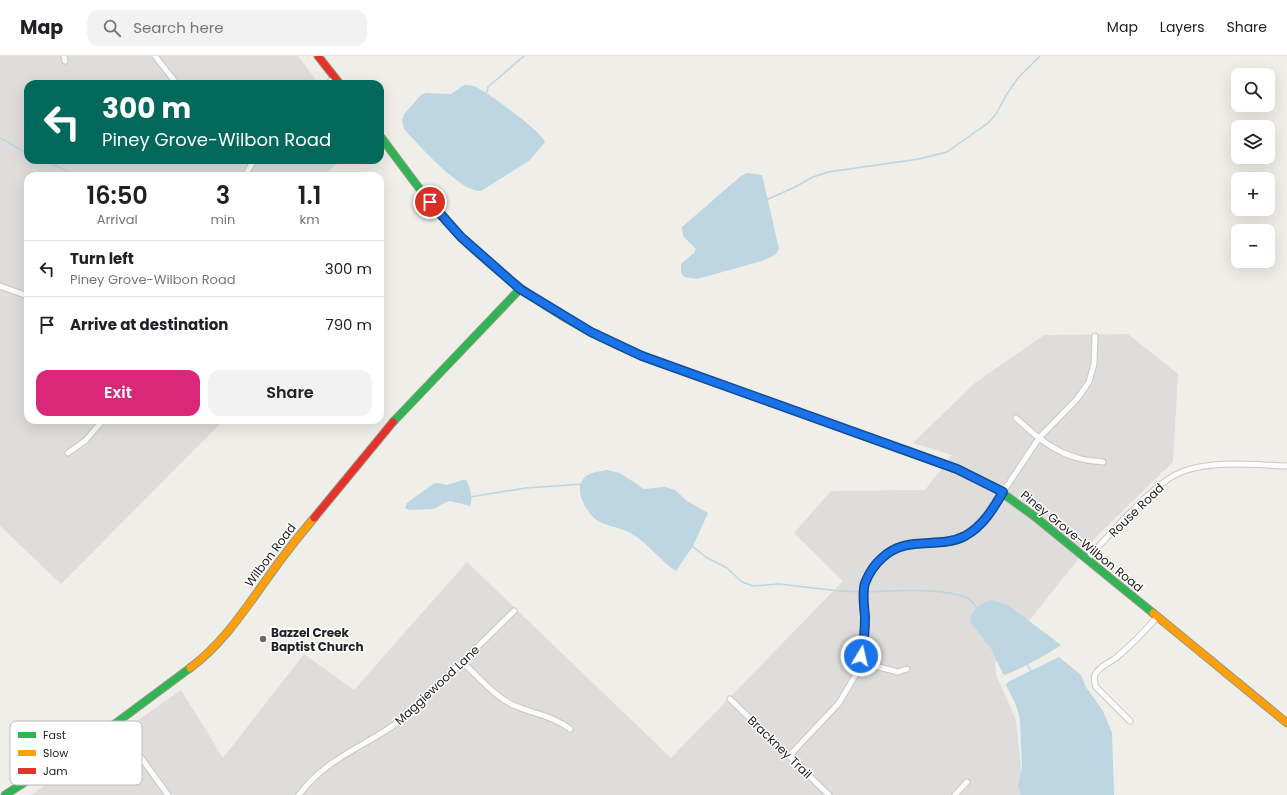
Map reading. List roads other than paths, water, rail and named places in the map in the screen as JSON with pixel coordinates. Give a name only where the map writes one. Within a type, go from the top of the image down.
[{"type":"street","points":[[155,56],[174,80]]},
{"type":"street","points":[[318,56],[336,78],[333,80]]},
{"type":"street","name":"Piney Grove-Wilbon Road","points":[[384,141],[430,202],[461,237],[520,289],[591,332],[642,356],[957,469],[1003,492],[1287,723]]},
{"type":"street","points":[[0,286],[24,295]]},
{"type":"street","name":"Wilbon Road","points":[[119,721],[193,667],[214,648],[229,631],[270,573],[306,526],[382,434],[416,396],[520,289]]},
{"type":"street","points":[[789,756],[840,703],[850,687],[860,662],[864,632],[865,585],[870,573],[878,561],[891,551],[905,545],[944,541],[964,536],[985,519],[1039,438],[1077,399],[1089,382],[1094,364],[1095,336]]},
{"type":"street","points":[[1016,418],[1039,438],[1059,452],[1079,459],[1103,462]]},
{"type":"street","points":[[68,453],[86,440],[100,424]]},
{"type":"street","name":"Rouse Road","points":[[1087,559],[1160,485],[1183,471],[1212,465],[1287,466]]},
{"type":"street","name":"Maggiewood Lane","points":[[299,795],[323,769],[338,758],[379,736],[401,721],[514,611]]},
{"type":"street","points":[[1130,721],[1096,687],[1094,680],[1095,674],[1115,659],[1150,626],[1157,617]]},
{"type":"street","points":[[462,662],[502,698],[523,709],[560,721],[570,730]]},
{"type":"street","points":[[860,662],[898,672],[907,669]]},
{"type":"street","name":"Brackney Trail","points":[[730,699],[829,795]]},
{"type":"street","points":[[142,761],[168,795]]},
{"type":"street","points":[[955,795],[967,782]]},
{"type":"street","name":"Wilbon Road","points":[[5,795],[20,785]]},
{"type":"water","points":[[464,85],[474,86],[501,103],[534,129],[545,142],[530,160],[481,191],[472,189],[462,184],[451,176],[429,156],[404,129],[402,121],[404,114],[421,95],[426,93],[451,94]]},
{"type":"water","points":[[747,173],[762,175],[779,249],[775,255],[762,261],[697,279],[684,277],[681,273],[681,264],[694,253],[696,249],[683,236],[682,227],[741,176]]},
{"type":"water","points":[[606,470],[620,473],[644,489],[665,487],[675,490],[687,501],[708,513],[693,546],[676,571],[638,538],[624,530],[598,521],[590,513],[581,495],[581,483],[589,474]]},
{"type":"water","points":[[466,480],[470,489],[470,506],[450,501],[434,509],[409,510],[405,508],[407,503],[433,484],[438,483],[447,485]]},
{"type":"water","points":[[992,600],[1008,605],[1061,645],[1027,665],[1005,675],[1003,674],[992,650],[971,623],[970,618],[973,611],[978,606]]},
{"type":"water","points":[[1059,657],[1081,675],[1086,687],[1103,711],[1112,733],[1114,795],[1021,795],[1018,786],[1022,768],[1020,720],[1016,705],[1006,685],[1008,682]]},
{"type":"waterway","points":[[486,94],[488,87],[524,56]]},
{"type":"waterway","points":[[766,200],[813,177],[828,172],[919,159],[947,152],[988,123],[996,114],[1018,78],[1040,56]]},
{"type":"waterway","points":[[0,138],[24,152]]},
{"type":"waterway","points":[[52,164],[70,172]]},
{"type":"waterway","points":[[470,497],[526,488],[583,484]]},
{"type":"waterway","points":[[692,546],[706,557],[727,568],[742,582],[753,586],[779,584],[839,591],[863,592]]},
{"type":"waterway","points":[[867,592],[918,590],[946,592],[969,599],[978,609]]},
{"type":"waterway","points":[[1027,664],[1032,673]]},
{"type":"place","name":"Bazzel Creek Baptist Church","points":[[263,639]]}]
